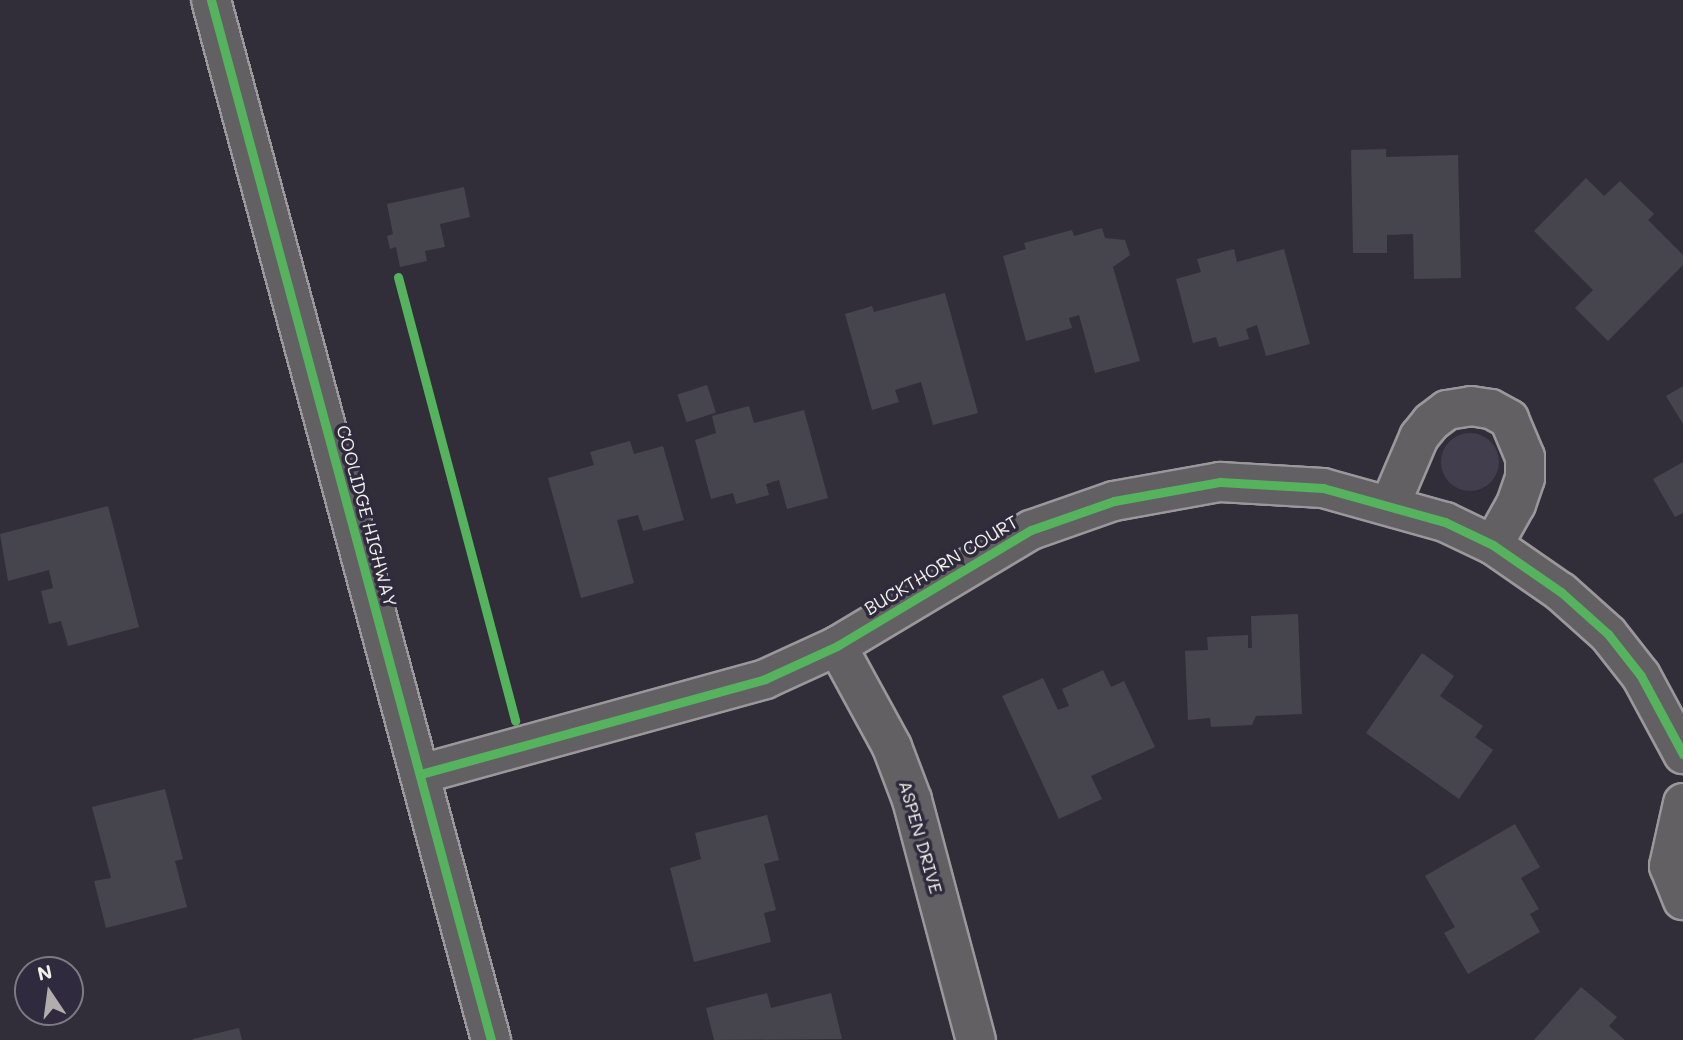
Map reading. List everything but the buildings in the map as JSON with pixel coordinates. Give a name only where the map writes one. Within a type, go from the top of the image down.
[{"type":"street","name":"COOLIDGE HIGHWAY","points":[[218,2],[491,1040]]},
{"type":"street","points":[[1390,505],[1419,436],[1431,422],[1447,410],[1471,406],[1491,409],[1509,419],[1525,457],[1525,478],[1516,504],[1493,545]]},
{"type":"street","name":"BUCKTHORN COURT","points":[[421,774],[712,697],[800,665],[837,646],[1031,530],[1114,501],[1220,482],[1323,488],[1445,522],[1493,545],[1562,592],[1608,634],[1641,677],[1683,754]]},
{"type":"street","name":"ASPEN DRIVE","points":[[837,646],[892,747],[912,800],[976,1040]]},
{"type":"street","points":[[1683,803],[1669,866],[1683,900]]},
{"type":"shaded area","points":[[1464,433],[1476,433],[1491,441],[1499,456],[1499,468],[1491,483],[1476,491],[1464,491],[1449,483],[1441,468],[1441,456],[1449,441]]},
{"type":"cycle path","points":[[211,0],[491,1040]]},
{"type":"cycle path","points":[[398,277],[515,721]]},
{"type":"cycle path","points":[[421,774],[765,679],[837,646],[1031,530],[1114,501],[1220,482],[1323,488],[1445,522],[1493,545],[1561,592],[1608,634],[1641,676],[1683,754]]}]
